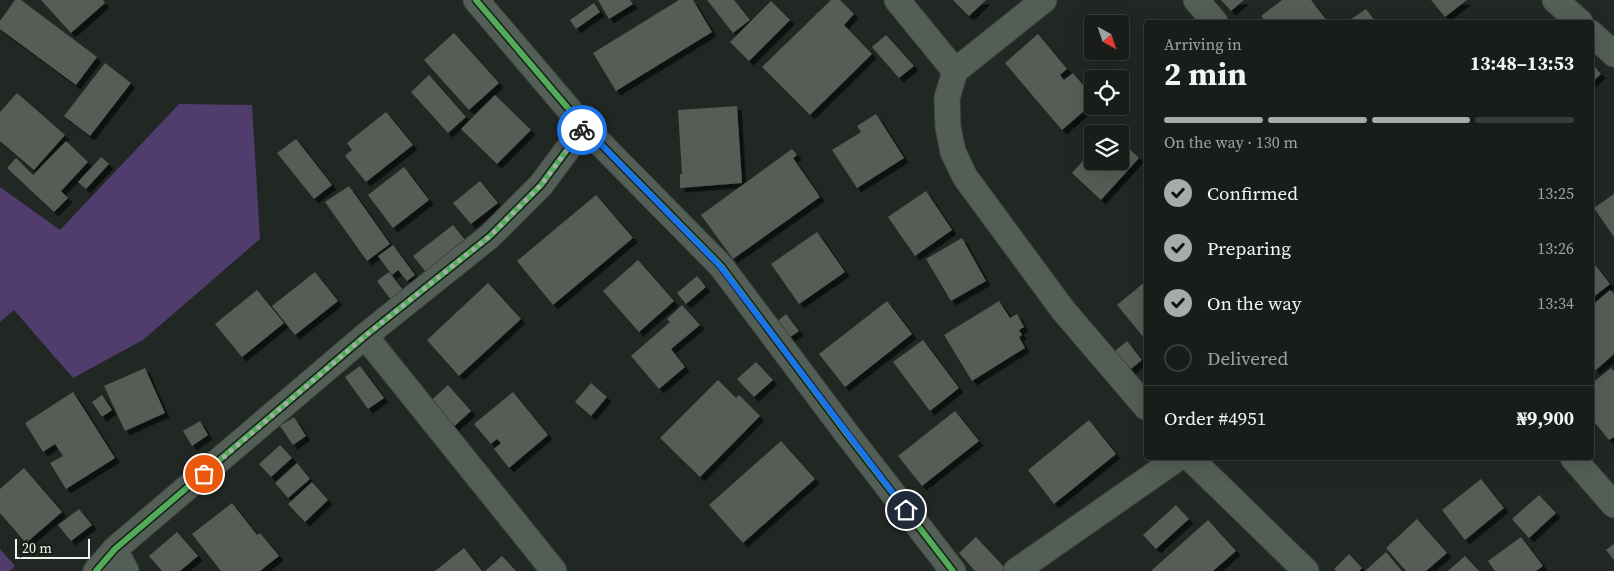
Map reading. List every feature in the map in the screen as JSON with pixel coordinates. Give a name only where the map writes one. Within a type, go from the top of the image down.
[{"type":"street","points":[[476,0],[584,127],[720,266],[953,571]]},
{"type":"street","points":[[897,0],[955,71]]},
{"type":"street","points":[[1044,0],[955,71],[947,98],[948,127],[953,152],[965,177],[1063,310],[1144,405]]},
{"type":"street","points":[[1196,0],[1212,20]]},
{"type":"street","points":[[1556,0],[1578,20]]},
{"type":"street","points":[[1594,36],[1614,54]]},
{"type":"street","points":[[96,571],[115,549],[365,336],[490,236],[541,185],[584,127]]},
{"type":"street","points":[[365,336],[554,571]]},
{"type":"street","points":[[1016,571],[1175,460]]},
{"type":"street","points":[[1192,460],[1306,571]]},
{"type":"street","points":[[1575,460],[1614,505]]},
{"type":"street","points":[[115,549],[126,571]]},
{"type":"shaded area","points":[[179,104],[252,105],[260,239],[143,340],[73,378],[14,310],[0,322],[0,187],[60,230]]},
{"type":"shaded area","points":[[0,549],[15,566],[10,571],[0,571]]},
{"type":"building","points":[[15,0],[21,0],[97,57],[76,85],[0,29],[0,21]]},
{"type":"building","points":[[41,0],[103,0],[105,3],[71,33]]},
{"type":"building","points":[[598,0],[630,0],[633,4],[609,19]]},
{"type":"building","points":[[679,0],[693,0],[712,32],[616,91],[593,53]]},
{"type":"building","points":[[707,0],[734,0],[750,20],[733,33]]},
{"type":"building","points":[[831,0],[840,0],[854,14],[844,25],[872,54],[810,115],[762,67]]},
{"type":"building","points":[[953,0],[986,0],[969,16]]},
{"type":"building","points":[[1221,0],[1244,0],[1231,11]]},
{"type":"building","points":[[1282,0],[1311,0],[1326,20],[1264,20],[1261,16]]},
{"type":"building","points":[[1431,0],[1467,0],[1445,17]]},
{"type":"building","points":[[771,1],[790,20],[749,61],[730,42]]},
{"type":"building","points":[[594,3],[600,12],[576,29],[570,20]]},
{"type":"building","points":[[1366,9],[1374,20],[1350,20]]},
{"type":"building","points":[[454,33],[499,83],[469,110],[424,60]]},
{"type":"building","points":[[1038,34],[1067,69],[1060,75],[1064,80],[1073,73],[1084,86],[1084,111],[1062,130],[1005,63]]},
{"type":"building","points":[[886,35],[914,66],[899,78],[872,47]]},
{"type":"building","points":[[105,63],[131,83],[90,136],[64,116]]},
{"type":"building","points":[[1594,66],[1601,74],[1594,80]]},
{"type":"building","points":[[429,75],[466,117],[448,133],[411,92]]},
{"type":"building","points":[[17,93],[65,135],[34,170],[0,141],[0,112]]},
{"type":"building","points":[[495,95],[531,130],[497,164],[461,129]]},
{"type":"building","points":[[737,106],[742,183],[680,188],[680,174],[682,174],[678,110]]},
{"type":"building","points":[[386,112],[413,145],[366,182],[345,156],[352,150],[347,143]]},
{"type":"building","points":[[876,114],[904,158],[857,188],[832,150],[861,132],[857,126]]},
{"type":"building","points":[[296,139],[332,185],[314,199],[277,153]]},
{"type":"building","points":[[66,141],[88,162],[61,191],[68,198],[54,212],[7,168],[16,158],[33,175]]},
{"type":"building","points":[[792,149],[797,155],[793,158],[820,197],[733,259],[701,215]]},
{"type":"building","points":[[1129,149],[1139,158],[1129,169]]},
{"type":"building","points":[[101,157],[109,164],[86,189],[78,182]]},
{"type":"building","points":[[1084,160],[1084,170],[1128,170],[1101,200],[1072,173]]},
{"type":"building","points":[[404,167],[429,200],[393,228],[368,195]]},
{"type":"building","points":[[480,181],[498,203],[471,224],[453,203]]},
{"type":"building","points":[[349,186],[390,244],[367,261],[325,202]]},
{"type":"building","points":[[926,191],[952,230],[915,256],[888,217]]},
{"type":"building","points":[[1614,194],[1614,237],[1594,208]]},
{"type":"building","points":[[596,195],[633,238],[553,305],[517,261]]},
{"type":"building","points":[[453,225],[466,241],[426,272],[413,256]]},
{"type":"building","points":[[817,232],[845,272],[799,304],[771,264]]},
{"type":"building","points":[[962,238],[986,281],[951,301],[926,259]]},
{"type":"building","points":[[393,245],[415,275],[407,281],[398,270],[392,275],[378,256]]},
{"type":"building","points":[[638,260],[674,301],[639,332],[603,291]]},
{"type":"building","points":[[1596,266],[1610,284],[1594,297],[1594,268]]},
{"type":"building","points":[[315,272],[338,301],[295,335],[272,306]]},
{"type":"building","points":[[389,272],[403,290],[391,300],[377,281]]},
{"type":"building","points":[[697,276],[706,287],[686,304],[677,293]]},
{"type":"building","points":[[488,283],[521,319],[459,376],[427,340]]},
{"type":"building","points":[[1144,283],[1144,338],[1117,305]]},
{"type":"building","points":[[257,290],[284,323],[242,357],[215,324]]},
{"type":"building","points":[[1610,290],[1614,294],[1614,354],[1596,370],[1594,368],[1594,303]]},
{"type":"building","points":[[887,301],[912,334],[845,387],[819,354]]},
{"type":"building","points":[[999,301],[1010,318],[1017,314],[1024,327],[1019,330],[1022,335],[1019,337],[1025,348],[972,381],[944,335]]},
{"type":"building","points":[[682,305],[700,325],[671,349],[685,367],[659,389],[631,356],[670,322],[667,319]]},
{"type":"building","points":[[786,314],[799,331],[786,340],[774,324]]},
{"type":"building","points":[[923,340],[959,388],[930,411],[893,362]]},
{"type":"building","points":[[1127,341],[1142,360],[1125,374],[1110,355]]},
{"type":"building","points":[[756,362],[773,380],[754,397],[737,379]]},
{"type":"building","points":[[360,366],[384,398],[368,409],[345,377]]},
{"type":"building","points":[[145,368],[165,413],[125,431],[104,386]]},
{"type":"building","points":[[1611,368],[1614,371],[1614,437],[1609,440],[1594,422],[1594,382]]},
{"type":"building","points":[[718,380],[736,398],[739,395],[760,416],[700,477],[660,438]]},
{"type":"building","points":[[591,383],[607,397],[591,416],[575,402]]},
{"type":"building","points":[[448,385],[471,411],[448,432],[425,406]]},
{"type":"building","points":[[73,392],[115,458],[66,489],[50,463],[63,456],[55,444],[43,452],[25,423]]},
{"type":"building","points":[[513,392],[548,435],[509,468],[494,449],[501,443],[497,439],[491,444],[474,424]]},
{"type":"building","points":[[102,395],[112,410],[102,417],[92,402]]},
{"type":"building","points":[[955,411],[979,441],[922,486],[898,456]]},
{"type":"building","points":[[294,417],[306,436],[293,445],[280,426]]},
{"type":"building","points":[[1089,420],[1116,454],[1054,504],[1028,470]]},
{"type":"building","points":[[200,421],[208,435],[192,446],[183,431]]},
{"type":"building","points":[[781,441],[815,479],[743,543],[709,505]]},
{"type":"building","points":[[280,445],[292,458],[271,477],[259,464]]},
{"type":"building","points":[[297,463],[310,479],[288,498],[275,483]]},
{"type":"building","points":[[24,468],[62,512],[26,543],[0,513],[0,489]]},
{"type":"building","points":[[1481,479],[1504,508],[1465,540],[1442,510]]},
{"type":"building","points":[[312,482],[328,500],[305,522],[288,504]]},
{"type":"building","points":[[1539,495],[1556,513],[1529,538],[1512,519]]},
{"type":"building","points":[[232,503],[257,535],[260,533],[279,556],[260,571],[221,571],[192,534]]},
{"type":"building","points":[[1176,505],[1189,519],[1156,549],[1143,535]]},
{"type":"building","points":[[79,509],[92,525],[71,541],[58,525]]},
{"type":"building","points":[[1417,519],[1447,553],[1426,571],[1406,571],[1386,548]]},
{"type":"building","points":[[1208,520],[1236,551],[1213,571],[1151,571]]},
{"type":"building","points":[[177,532],[198,556],[180,571],[162,571],[149,556]]},
{"type":"building","points":[[976,537],[1006,569],[1004,571],[975,571],[959,553]]},
{"type":"building","points":[[1521,537],[1543,566],[1536,571],[1495,571],[1488,561]]},
{"type":"building","points":[[1614,544],[1614,560],[1606,550]]},
{"type":"building","points":[[464,548],[482,571],[435,571]]},
{"type":"building","points":[[1386,552],[1402,571],[1365,571]]},
{"type":"building","points":[[1349,554],[1362,568],[1359,571],[1336,571],[1334,569]]},
{"type":"building","points":[[502,556],[516,571],[485,571]]},
{"type":"building","points":[[1465,556],[1479,571],[1448,571]]},
{"type":"cycle path","points":[[476,0],[584,127],[721,266],[953,571]]},
{"type":"cycle path","points":[[96,571],[115,549],[365,336],[490,236],[541,185],[584,127]]},
{"type":"way so far","points":[[204,474],[365,336],[490,236],[541,185],[582,130]]},
{"type":"route","points":[[582,130],[584,127],[720,266],[906,510]]}]
